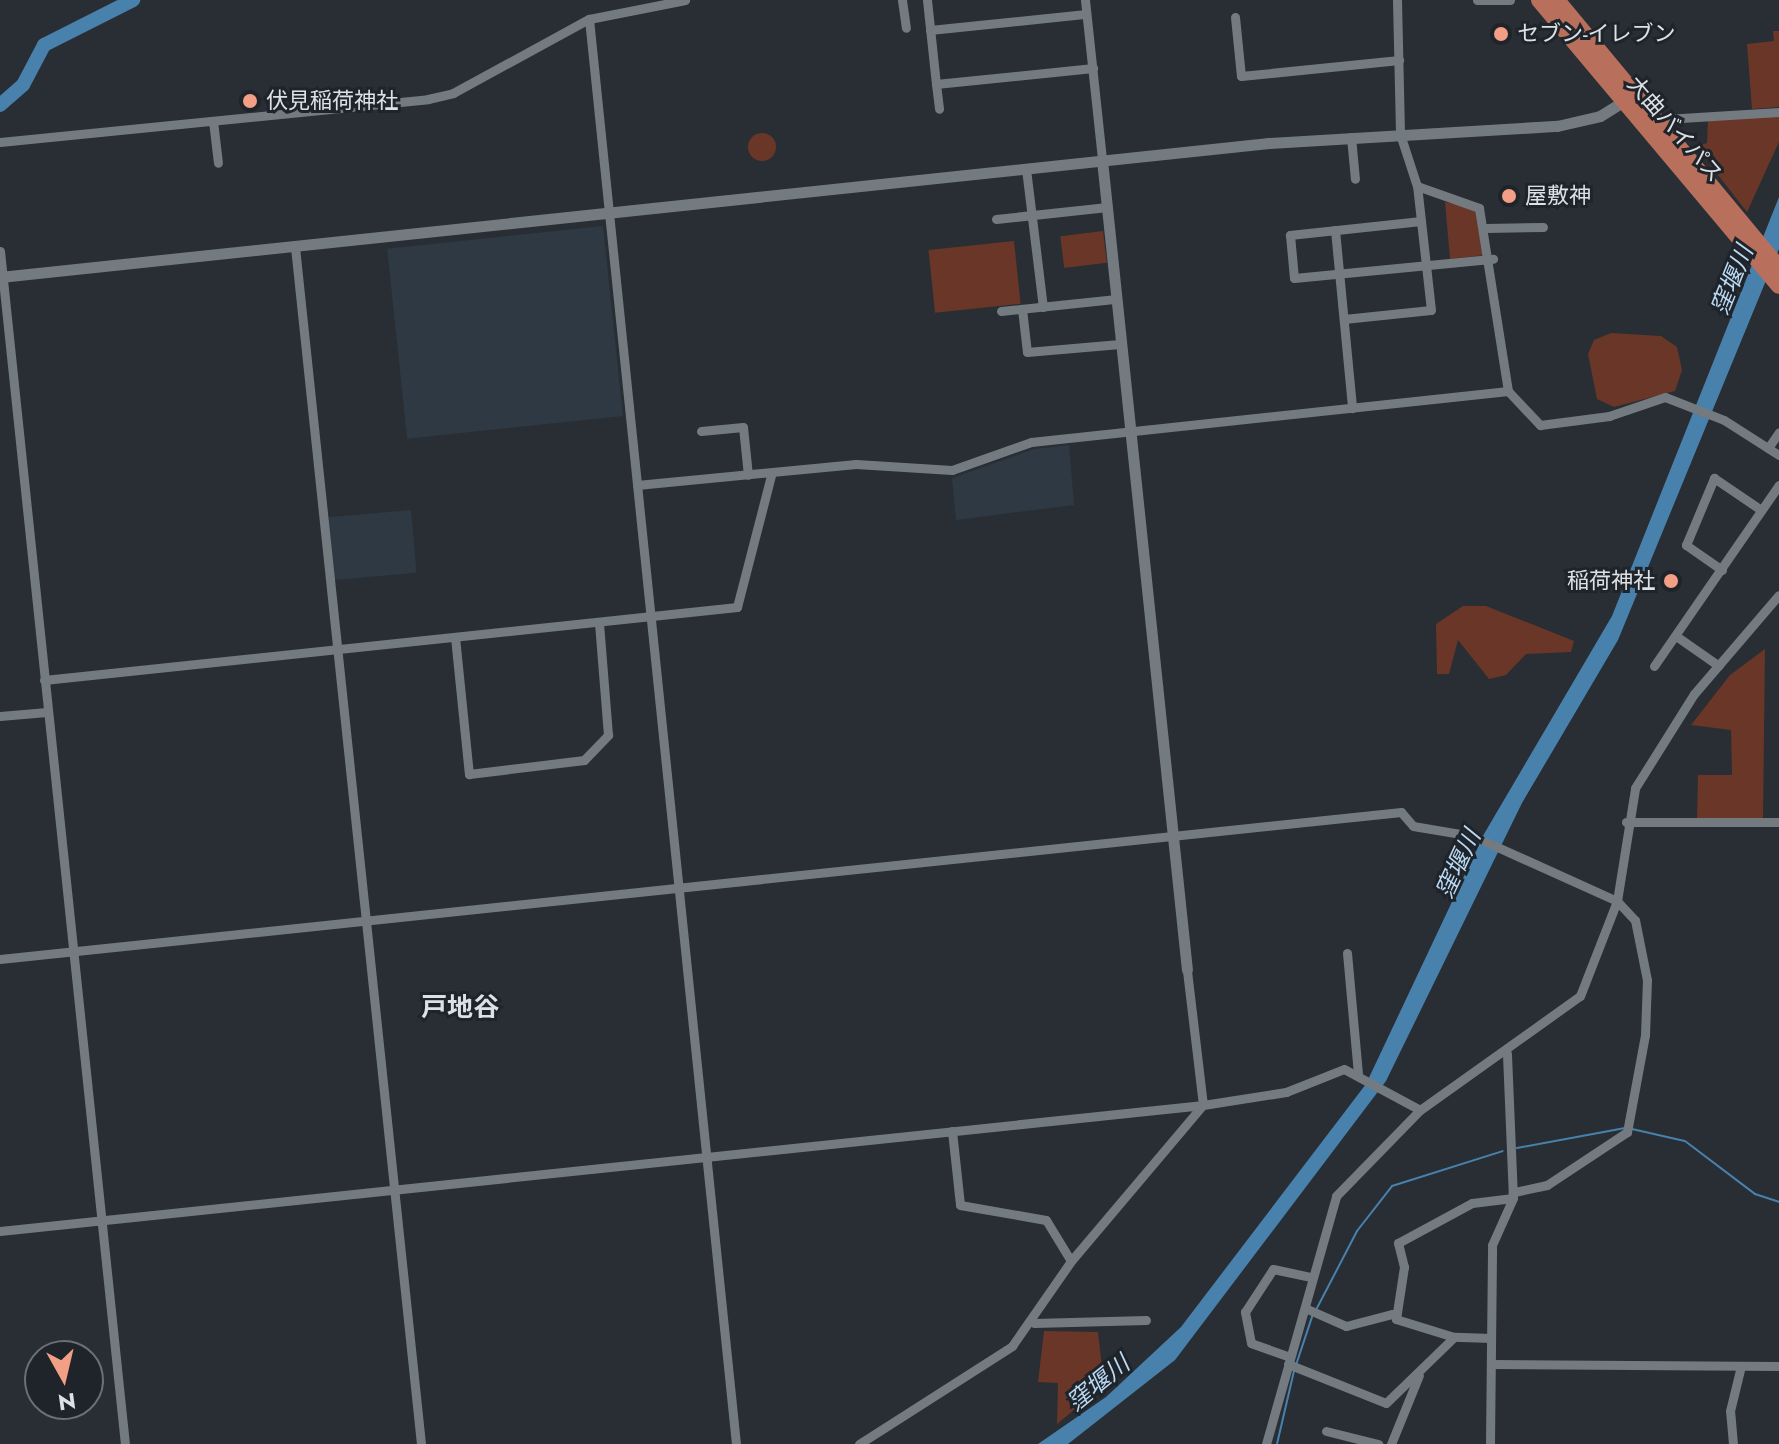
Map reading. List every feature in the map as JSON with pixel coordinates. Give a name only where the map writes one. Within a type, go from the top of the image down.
[{"type":"highway","name":"大曲バイパス","points":[[1539,0],[1622,102],[1736,226],[1779,267]]},
{"type":"highway","name":"大曲バイパス","points":[[1557,0],[1736,226],[1779,286]]},
{"type":"street","points":[[0,142],[453,93],[589,19],[685,0]]},
{"type":"street","points":[[902,0],[906,28]]},
{"type":"street","points":[[927,0],[939,109]]},
{"type":"street","points":[[859,1444],[977,1373],[1034,1323],[1071,1261],[1203,1105],[1085,0]]},
{"type":"street","points":[[1344,319],[1431,310],[1417,186],[1400,134],[1397,0]]},
{"type":"street","points":[[1477,0],[1510,0]]},
{"type":"street","points":[[930,30],[1086,14]]},
{"type":"street","points":[[1235,17],[1241,76],[1399,60]]},
{"type":"street","points":[[589,19],[736,1444]]},
{"type":"street","points":[[936,84],[1093,68]]},
{"type":"street","points":[[1,277],[1102,160],[1351,137],[1584,122],[1622,102]]},
{"type":"street","points":[[1665,119],[1779,112]]},
{"type":"street","points":[[213,121],[218,163]]},
{"type":"street","points":[[1351,137],[1355,179]]},
{"type":"street","points":[[1026,169],[1043,307]]},
{"type":"street","points":[[1417,186],[1469,201],[1486,228],[1493,259],[1508,391],[1540,425],[1609,416],[1657,397],[1677,400],[1724,420],[1779,455]]},
{"type":"street","points":[[996,219],[1107,207]]},
{"type":"street","points":[[1421,221],[1290,235],[1294,278],[1493,259]]},
{"type":"street","points":[[1486,228],[1543,227]]},
{"type":"street","points":[[1335,230],[1352,408]]},
{"type":"street","points":[[295,247],[421,1444]]},
{"type":"street","points":[[0,251],[125,1444]]},
{"type":"street","points":[[1001,311],[1116,299]]},
{"type":"street","points":[[1022,309],[1027,352],[1120,344]]},
{"type":"street","points":[[637,485],[856,464],[952,470],[1031,442],[1508,391]]},
{"type":"street","points":[[701,431],[743,427],[748,475]]},
{"type":"street","points":[[1768,448],[1779,432]]},
{"type":"street","points":[[44,680],[737,607],[772,472]]},
{"type":"street","points":[[1722,570],[1686,545],[1714,478],[1761,510]]},
{"type":"street","points":[[1654,666],[1779,485]]},
{"type":"street","points":[[1266,1444],[1292,1363],[1311,1277],[1336,1196],[1420,1110],[1507,1053],[1580,996],[1617,901],[1626,822],[1645,767],[1719,666],[1779,595]]},
{"type":"street","points":[[455,637],[469,774],[584,760],[608,735],[599,623]]},
{"type":"street","points":[[1676,636],[1719,666]]},
{"type":"street","points":[[0,716],[47,712]]},
{"type":"street","points":[[0,959],[1401,812],[1413,826],[1473,836],[1617,901],[1635,920],[1647,980],[1628,1128],[1547,1185],[1472,1203],[1406,1233],[1398,1243],[1404,1267],[1392,1314]]},
{"type":"street","points":[[1626,822],[1779,822]]},
{"type":"street","points":[[1347,953],[1359,1074]]},
{"type":"street","points":[[1490,1444],[1492,1245],[1513,1195],[1507,1053]]},
{"type":"street","points":[[0,1231],[1203,1105],[1286,1092],[1344,1069],[1391,1090],[1420,1110]]},
{"type":"street","points":[[952,1131],[960,1205],[1046,1220],[1071,1261]]},
{"type":"street","points":[[1311,1277],[1273,1269],[1245,1312],[1251,1343],[1386,1403],[1454,1337]]},
{"type":"street","points":[[1305,1308],[1346,1326],[1392,1314],[1454,1337],[1491,1338]]},
{"type":"street","points":[[1034,1323],[1146,1320]]},
{"type":"street","points":[[1491,1364],[1779,1366]]},
{"type":"street","points":[[1733,1444],[1730,1411],[1741,1366]]},
{"type":"street","points":[[1391,1444],[1420,1371]]},
{"type":"street","points":[[1326,1431],[1378,1444]]},
{"type":"shaded area","points":[[1773,31],[1779,31],[1779,107],[1752,109],[1747,44],[1774,41]]},
{"type":"shaded area","points":[[1779,115],[1779,142],[1747,212],[1696,147],[1707,143],[1708,119]]},
{"type":"shaded area","points":[[762,133],[772,137],[776,147],[772,157],[762,161],[752,157],[748,147],[752,137]]},
{"type":"shaded area","points":[[1445,202],[1476,208],[1485,255],[1450,259]]},
{"type":"shaded area","points":[[603,226],[623,416],[407,439],[387,249]]},
{"type":"shaded area","points":[[1103,231],[1107,263],[1064,268],[1060,236]]},
{"type":"shaded area","points":[[1014,241],[1021,304],[935,313],[928,250]]},
{"type":"shaded area","points":[[1611,333],[1661,336],[1677,347],[1682,370],[1675,391],[1614,407],[1597,399],[1588,354],[1594,340]]},
{"type":"shaded area","points":[[1069,445],[1074,505],[956,520],[952,478],[1034,449]]},
{"type":"shaded area","points":[[411,510],[416,573],[334,580],[328,517]]},
{"type":"shaded area","points":[[1463,606],[1486,606],[1574,641],[1571,652],[1526,654],[1506,675],[1489,679],[1458,640],[1449,674],[1437,674],[1436,624]]},
{"type":"shaded area","points":[[1765,649],[1763,819],[1697,818],[1698,775],[1732,775],[1731,730],[1691,725],[1730,675]]},
{"type":"shaded area","points":[[1044,1331],[1098,1332],[1104,1385],[1057,1424],[1058,1383],[1038,1382]]},
{"type":"water","points":[[1779,197],[1779,249],[1618,640],[1522,803],[1386,1081],[1175,1360],[1068,1444],[1038,1444],[1106,1397],[1181,1327],[1366,1084],[1484,834],[1612,616]]},
{"type":"waterway","points":[[0,105],[23,85],[44,45],[133,0]]},
{"type":"waterway","points":[[1517,1148],[1625,1128]]},
{"type":"waterway","points":[[1632,1129],[1685,1141],[1755,1194],[1779,1202]]},
{"type":"waterway","points":[[1317,1308],[1357,1231],[1392,1186],[1503,1151]]},
{"type":"waterway","points":[[1296,1365],[1312,1317]]},
{"type":"waterway","points":[[1277,1444],[1294,1371]]},
{"type":"place","name":"セブン-イレブン","points":[[1501,34]]},
{"type":"place","name":"伏見稲荷神社","points":[[250,101]]},
{"type":"place","name":"屋敷神","points":[[1509,196]]},
{"type":"place","name":"稲荷神社","points":[[1671,581]]},
{"type":"district","name":"戸地谷","points":[[460,1008]]},
{"type":"water label","name":"窪堰川","points":[[1732,280]]},
{"type":"water label","name":"窪堰川","points":[[1458,864]]},
{"type":"water label","name":"窪堰川","points":[[1098,1383]]}]
